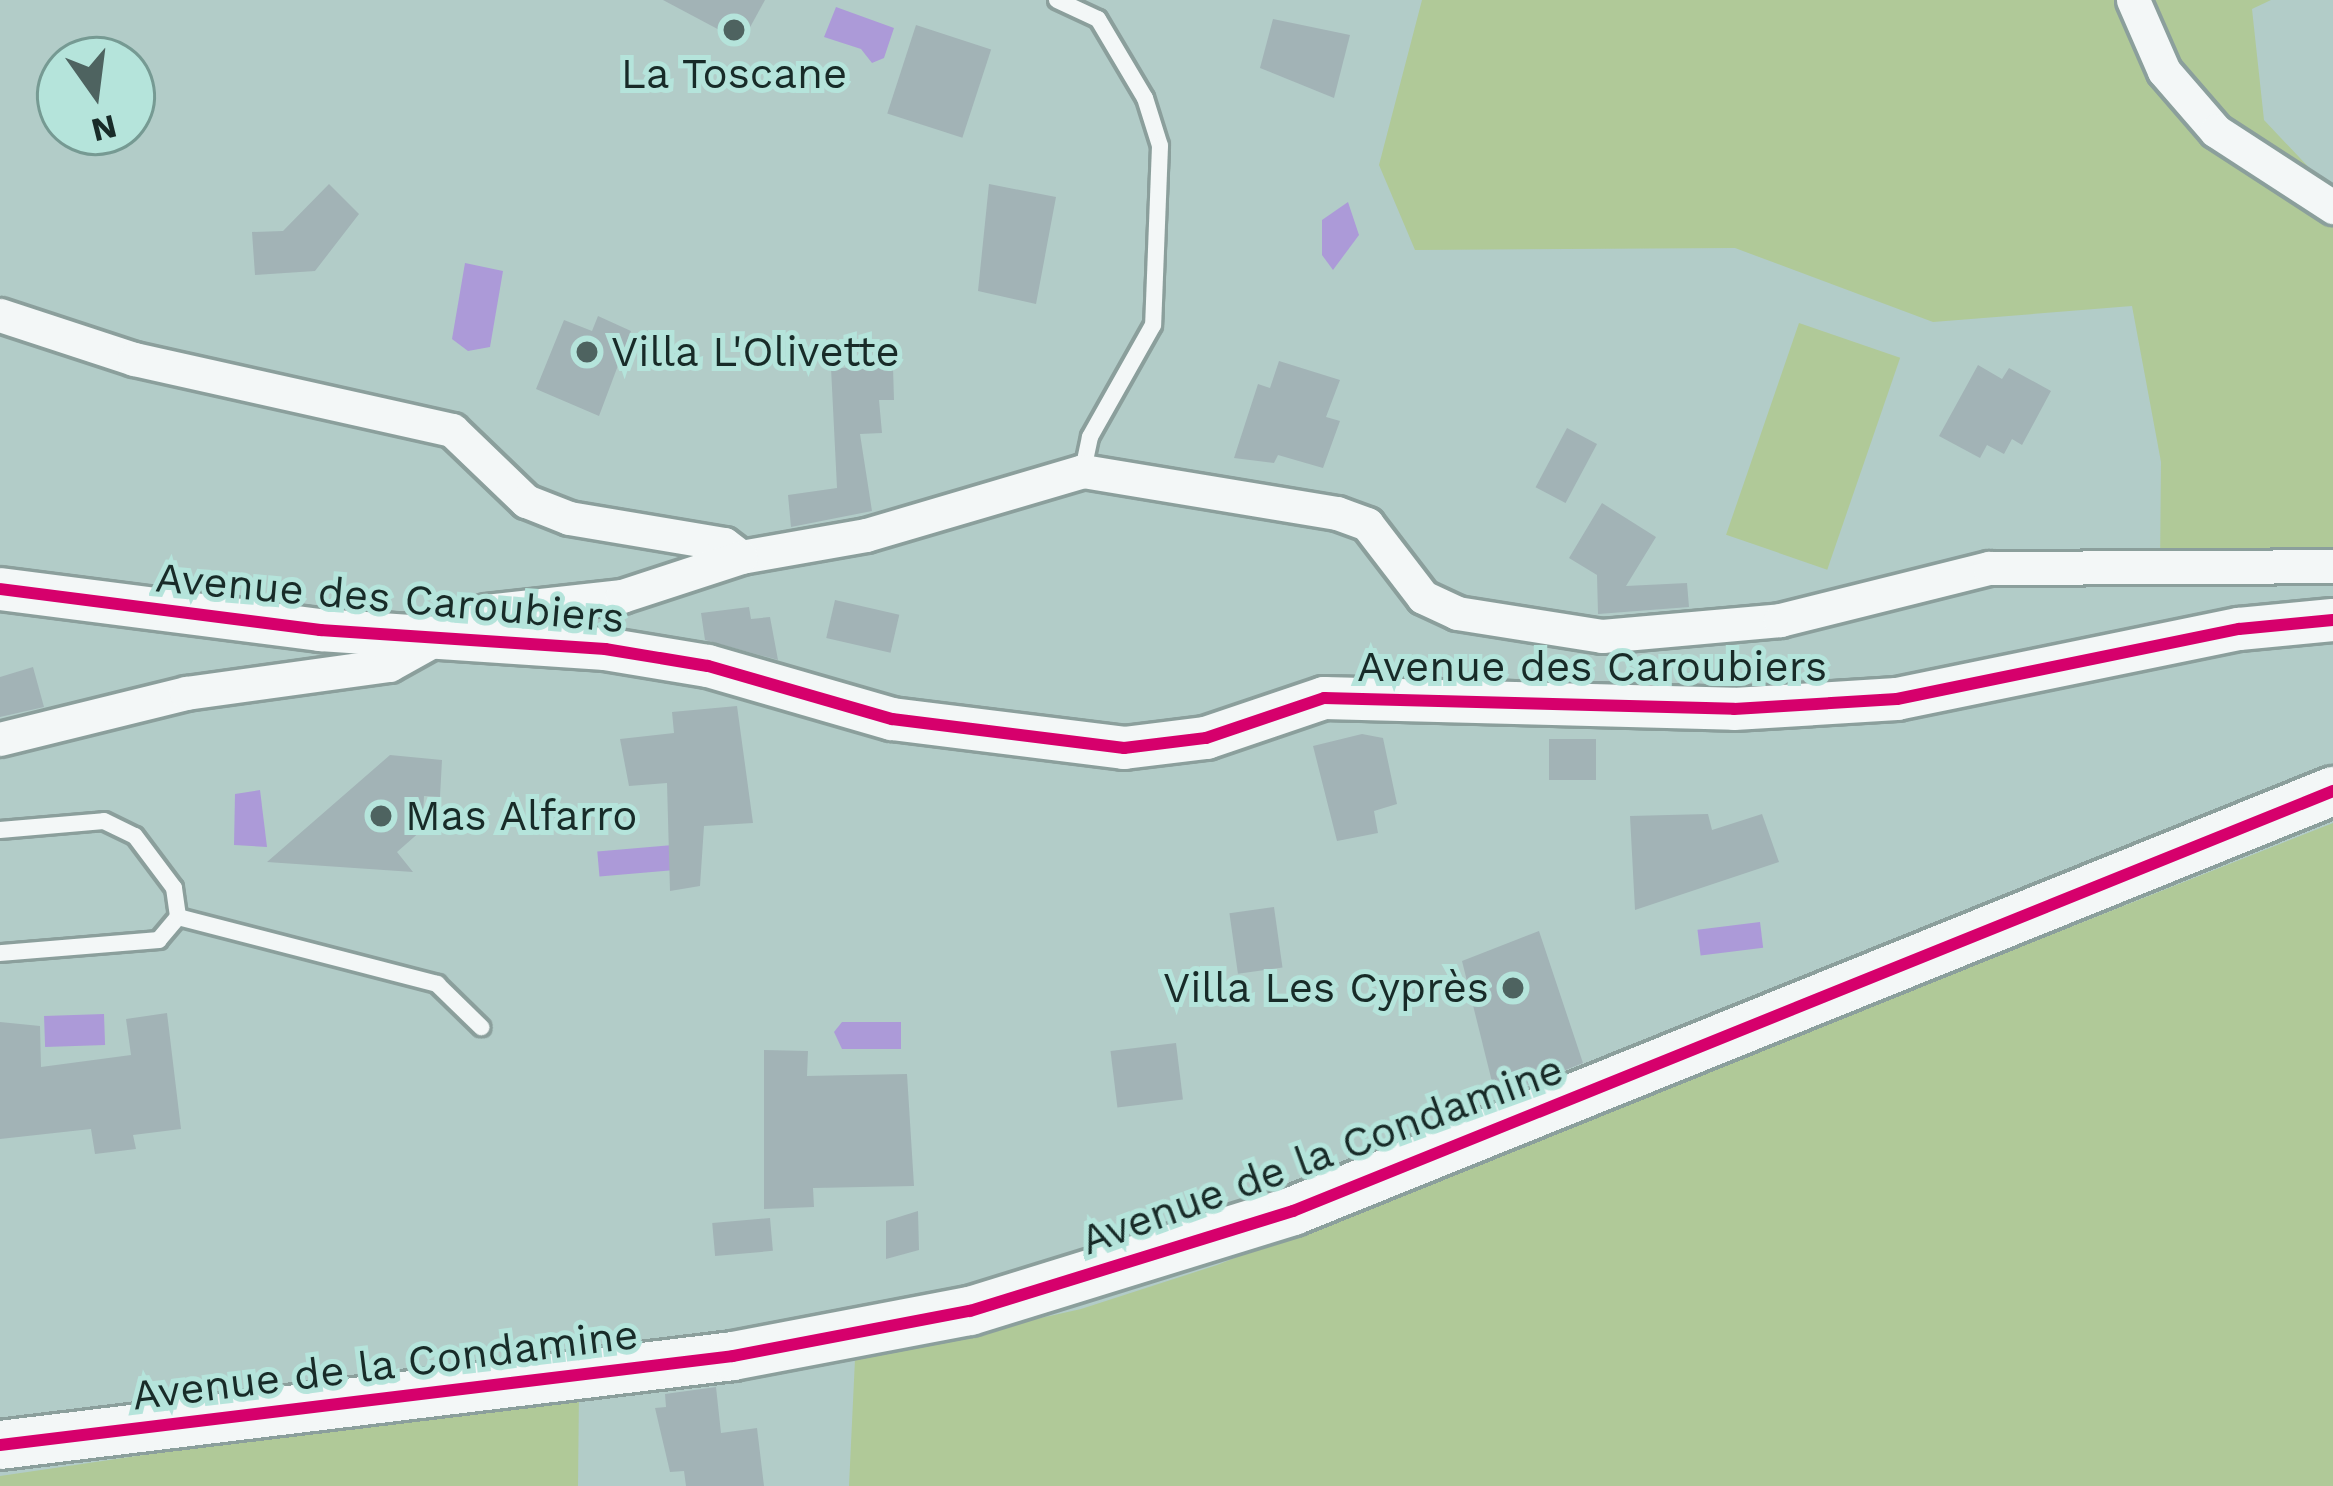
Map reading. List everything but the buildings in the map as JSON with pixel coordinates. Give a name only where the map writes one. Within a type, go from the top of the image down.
[{"type":"main road","name":"Avenue de la Condamine","points":[[0,1445],[733,1356],[970,1311],[1294,1210],[2333,791]]},
{"type":"street","points":[[2133,0],[2164,71],[2216,131],[2333,207]]},
{"type":"street","points":[[0,315],[134,359],[452,430],[526,501],[569,518],[724,544],[741,557]]},
{"type":"street","points":[[0,739],[186,693],[389,665],[487,610],[622,596],[741,557],[866,535],[1083,471],[1337,513],[1366,524],[1423,597],[1457,613],[1602,636],[1780,620],[1989,568],[2333,566]]},
{"type":"street","name":"Avenue des Caroubiers","points":[[0,590],[440,640],[605,649],[708,666],[892,718],[1124,748],[1206,738],[1324,698],[1734,709],[1897,699],[2239,629],[2333,620]]},
{"type":"lane","points":[[1057,0],[1098,19],[1145,98],[1160,146],[1153,326],[1090,437],[1083,471]]},
{"type":"lane","points":[[0,830],[104,821],[135,836],[174,888],[178,917],[159,940],[0,953]]},
{"type":"lane","points":[[178,917],[437,985],[481,1027]]},
{"type":"green space","points":[[1422,0],[2271,0],[2252,9],[2264,120],[2333,193],[2333,566],[2160,571],[2161,462],[2132,306],[1933,322],[1735,248],[1415,250],[1379,165]]},
{"type":"green space","points":[[1799,323],[1900,358],[1827,570],[1726,535]]},
{"type":"green space","points":[[2333,823],[2333,1486],[849,1486],[855,1359],[1081,1309],[1217,1265]]},
{"type":"green space","points":[[579,1391],[578,1486],[0,1486],[0,1476]]},
{"type":"shaded area","points":[[836,7],[894,28],[884,58],[872,63],[861,49],[824,37]]},
{"type":"shaded area","points":[[1348,202],[1359,235],[1333,270],[1322,255],[1322,220]]},
{"type":"shaded area","points":[[465,263],[503,271],[490,347],[468,351],[452,339]]},
{"type":"shaded area","points":[[260,790],[267,847],[234,845],[235,794]]},
{"type":"shaded area","points":[[673,845],[675,870],[599,877],[597,852]]},
{"type":"shaded area","points":[[1760,922],[1763,948],[1701,955],[1697,930]]},
{"type":"shaded area","points":[[104,1014],[105,1045],[45,1047],[44,1016]]},
{"type":"shaded area","points":[[842,1022],[901,1022],[901,1049],[842,1049],[834,1032]]},
{"type":"cycle path","points":[[0,589],[320,630],[605,649],[708,666],[892,719],[1124,748],[1206,738],[1324,698],[1734,709],[1897,699],[2239,629],[2333,620]]},
{"type":"cycle path","points":[[0,1445],[733,1356],[970,1311],[1293,1211],[2333,791]]},
{"type":"place","name":"La Toscane","points":[[734,30]]},
{"type":"place","name":"Villa L'Olivette","points":[[587,352]]},
{"type":"place","name":"Mas Alfarro","points":[[381,816]]},
{"type":"place","name":"Villa Les Cyprès","points":[[1513,988]]}]
